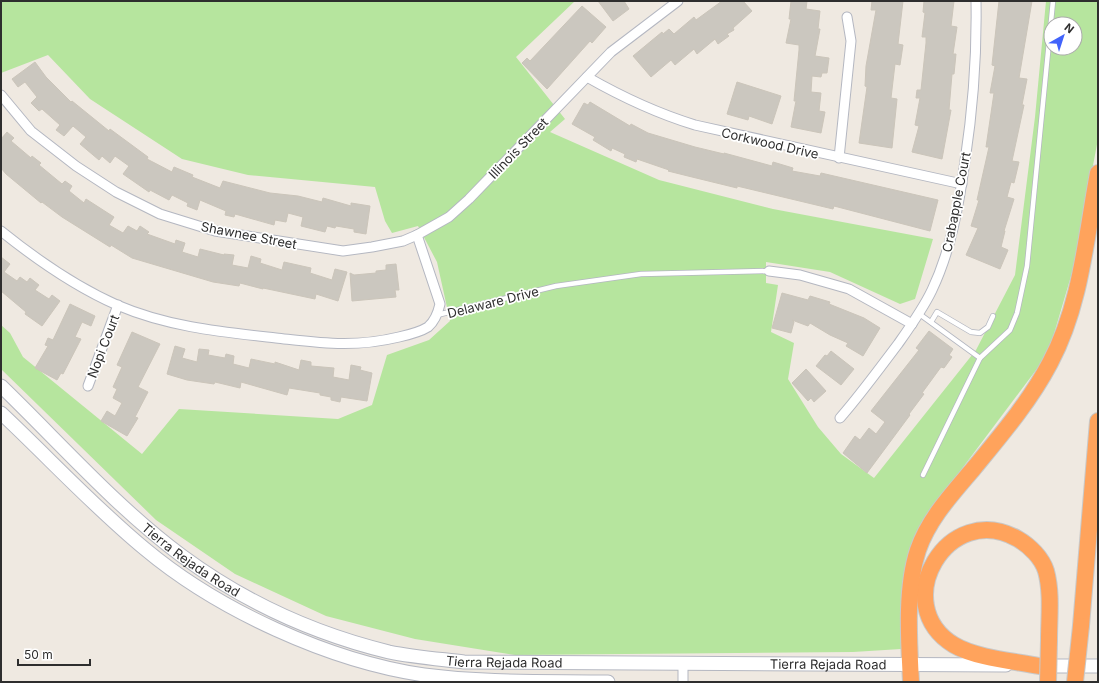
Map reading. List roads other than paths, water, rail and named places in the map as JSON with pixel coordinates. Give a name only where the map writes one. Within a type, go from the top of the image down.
[{"type":"highway","points":[[911,682],[910,591],[918,550],[940,507],[1017,416],[1051,362],[1072,313],[1098,173]]},
{"type":"highway","points":[[1075,682],[1098,422]]},
{"type":"highway","points":[[1039,666],[967,651],[954,645],[940,634],[931,621],[925,599],[926,580],[934,560],[949,543],[966,534],[986,530],[1008,533],[1025,543],[1036,554],[1045,569],[1049,592],[1048,682]]},
{"type":"main road","name":"Tierra Rejada Road","points":[[1,386],[128,510],[180,555],[251,600],[341,638],[391,652],[464,662],[1098,666]]},
{"type":"main road","name":"Tierra Rejada Road","points":[[1,413],[129,536],[152,555],[208,593],[257,620],[323,649],[402,671],[442,680],[608,682]]},
{"type":"street","name":"Illinois Street","points":[[417,235],[449,217],[469,199],[611,52],[678,1]]},
{"type":"street","name":"Crabapple Court","points":[[840,418],[863,393],[912,324],[932,291],[947,255],[962,184],[970,124],[977,50],[976,1]]},
{"type":"street","points":[[839,158],[851,41],[847,17]]},
{"type":"street","name":"Corkwood Drive","points":[[587,78],[627,100],[695,126],[962,184]]},
{"type":"street","name":"Shawnee Street","points":[[1,95],[32,131],[76,166],[116,192],[160,214],[215,231],[343,251],[404,241],[417,235]]},
{"type":"street","name":"Delaware Drive","points":[[1,230],[42,263],[75,284],[118,306],[156,319],[208,331],[341,345],[374,343],[411,334],[428,327],[437,315]]},
{"type":"street","points":[[417,235],[440,304],[437,315]]},
{"type":"street","name":"Delaware Drive","points":[[769,271],[800,275],[849,289],[912,324]]},
{"type":"street","name":"Nopi Court","points":[[88,386],[118,306]]},
{"type":"street","points":[[442,680],[444,660]]},
{"type":"street","points":[[683,664],[683,682]]},
{"type":"lane","points":[[923,475],[980,358],[1010,330],[1017,313],[1027,266],[1053,1]]},
{"type":"lane","name":"Delaware Drive","points":[[437,315],[556,286],[641,274],[769,271]]},
{"type":"lane","points":[[931,322],[937,312],[971,332],[980,333],[988,327],[993,316]]},
{"type":"lane","points":[[918,313],[980,358]]}]
